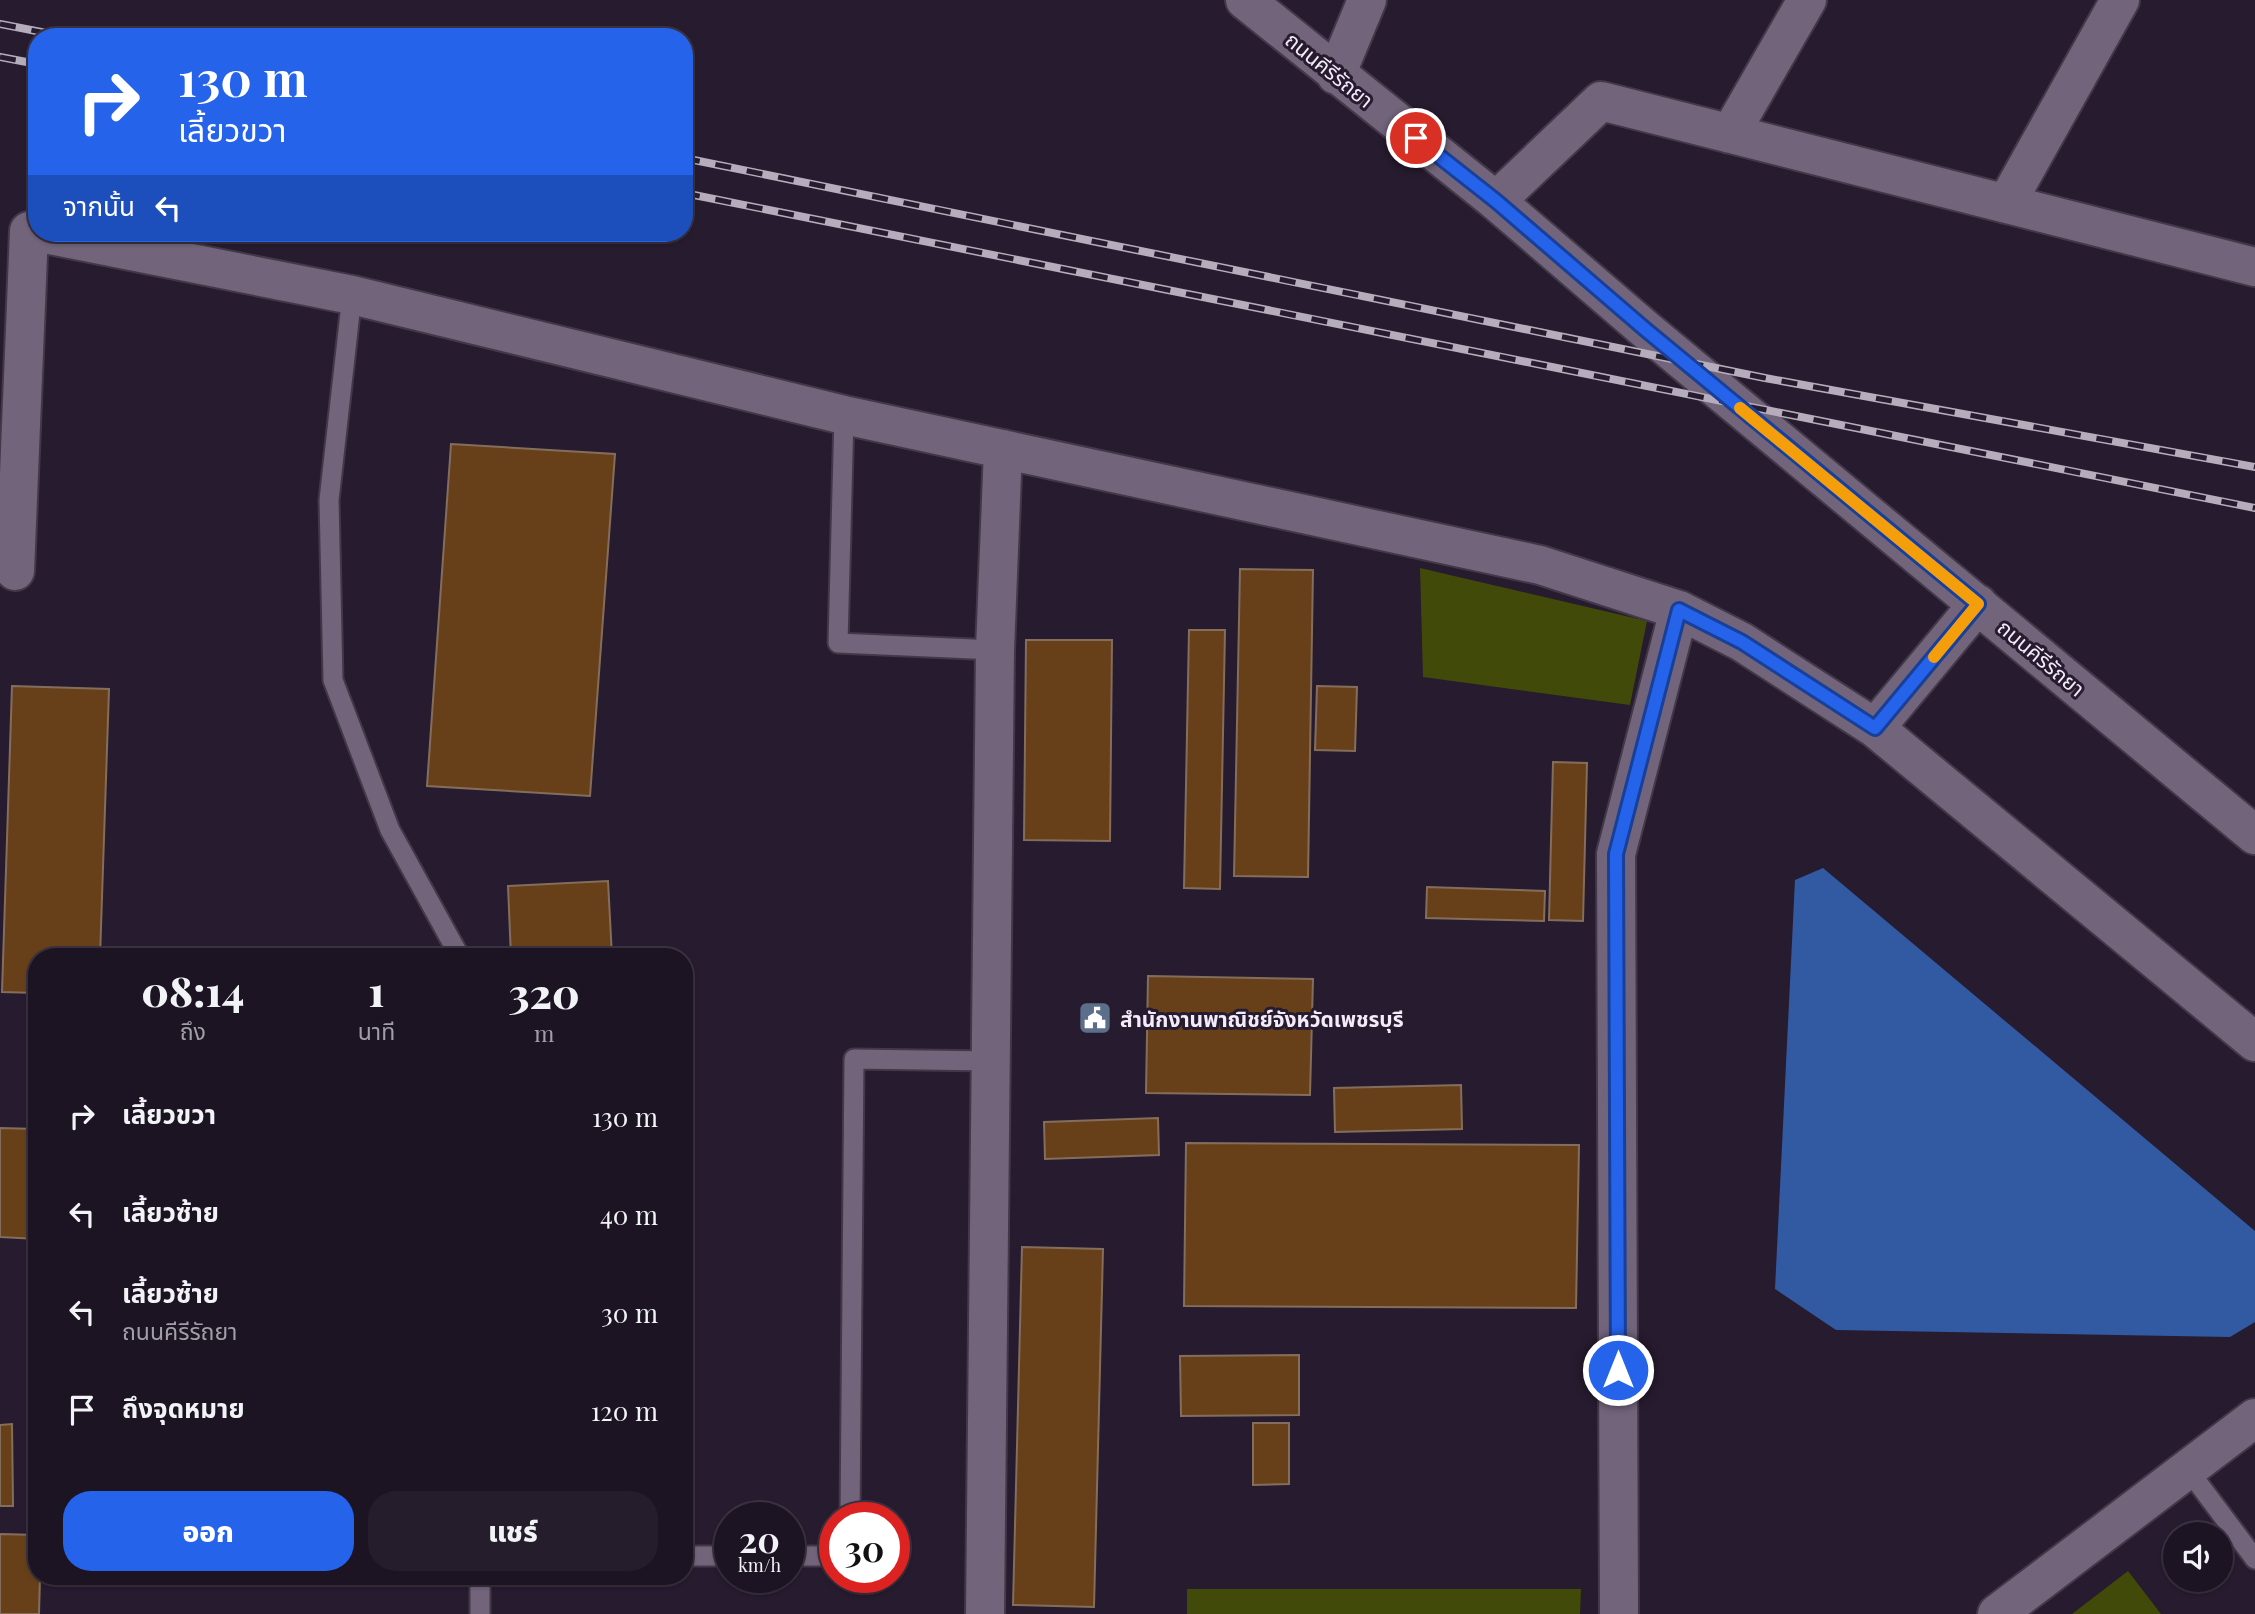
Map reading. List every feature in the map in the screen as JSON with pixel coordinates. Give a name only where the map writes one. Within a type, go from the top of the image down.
[{"type":"street","name":"ถนนคีรีรัถยา","points":[[1245,0],[1496,201],[1655,338],[2255,835]]},
{"type":"street","points":[[1336,75],[1367,0]]},
{"type":"street","points":[[1730,134],[1807,0]]},
{"type":"street","points":[[2007,204],[2120,0]]},
{"type":"street","points":[[1496,201],[1601,101],[2255,267]]},
{"type":"street","points":[[15,571],[29,242]]},
{"type":"street","points":[[88,242],[352,295],[844,415],[1539,565],[1679,610],[1742,642],[1875,728],[2255,1042]]},
{"type":"street","points":[[985,1614],[995,650],[1003,449]]},
{"type":"street","points":[[1875,728],[1978,604]]},
{"type":"street","points":[[1619,1614],[1616,854],[1679,610]]},
{"type":"street","points":[[1997,1614],[2189,1471],[2255,1418]]},
{"type":"lane","points":[[352,295],[329,500],[333,680],[390,831],[455,948]]},
{"type":"lane","points":[[844,415],[838,643],[995,650]]},
{"type":"lane","points":[[850,1502],[854,1059],[991,1061]]},
{"type":"lane","points":[[2189,1471],[2255,1559]]},
{"type":"lane","points":[[693,1556],[714,1556]]},
{"type":"lane","points":[[480,1585],[480,1614]]},
{"type":"green space","points":[[1420,568],[1647,621],[1630,705],[1423,677]]},
{"type":"green space","points":[[2128,1571],[2161,1614],[2072,1614]]},
{"type":"green space","points":[[1187,1589],[1581,1589],[1580,1614],[1187,1614]]},
{"type":"water","points":[[1823,868],[2255,1231],[2255,1322],[2230,1337],[1836,1330],[1775,1289],[1795,880]]},
{"type":"building","points":[[451,444],[615,454],[590,796],[427,786]]},
{"type":"building","points":[[1240,569],[1313,570],[1308,877],[1234,876]]},
{"type":"building","points":[[1189,630],[1225,630],[1220,889],[1184,888]]},
{"type":"building","points":[[1026,640],[1112,640],[1110,841],[1024,840]]},
{"type":"building","points":[[12,686],[109,689],[100,948],[28,948],[28,993],[2,992]]},
{"type":"building","points":[[1317,686],[1357,687],[1355,751],[1315,750]]},
{"type":"building","points":[[1553,762],[1587,763],[1583,921],[1549,920]]},
{"type":"building","points":[[608,881],[612,948],[511,948],[508,886]]},
{"type":"building","points":[[1427,887],[1545,891],[1544,921],[1426,918]]},
{"type":"building","points":[[1148,976],[1313,979],[1310,1095],[1146,1093]]},
{"type":"building","points":[[1461,1085],[1462,1129],[1335,1132],[1334,1088]]},
{"type":"building","points":[[1158,1118],[1159,1155],[1045,1159],[1044,1122]]},
{"type":"building","points":[[0,1128],[28,1129],[28,1239],[0,1237]]},
{"type":"building","points":[[1186,1143],[1579,1145],[1576,1308],[1184,1306]]},
{"type":"building","points":[[1022,1247],[1103,1249],[1094,1607],[1013,1605]]},
{"type":"building","points":[[1299,1355],[1299,1415],[1181,1416],[1180,1356]]},
{"type":"building","points":[[1253,1423],[1289,1423],[1289,1484],[1253,1485]]},
{"type":"building","points":[[12,1424],[13,1506],[0,1506],[0,1425]]},
{"type":"building","points":[[0,1534],[28,1535],[28,1585],[40,1585],[39,1614],[0,1614]]},
{"type":"railway","points":[[0,24],[28,29]]},
{"type":"railway","points":[[0,57],[28,62]]},
{"type":"railway","points":[[693,160],[1765,378],[2255,467]]},
{"type":"railway","points":[[693,195],[2255,508]]},
{"type":"slow traffic","points":[[1740,408],[1978,604],[1934,657]]},
{"type":"place","name":"สำนักงานพาณิชย์จังหวัดเพชรบุรี","points":[[1095,1018]]},
{"type":"route","points":[[1416,138],[1496,201],[1646,330],[1978,604],[1875,728],[1742,642],[1679,610],[1616,854],[1618,1370]]}]
